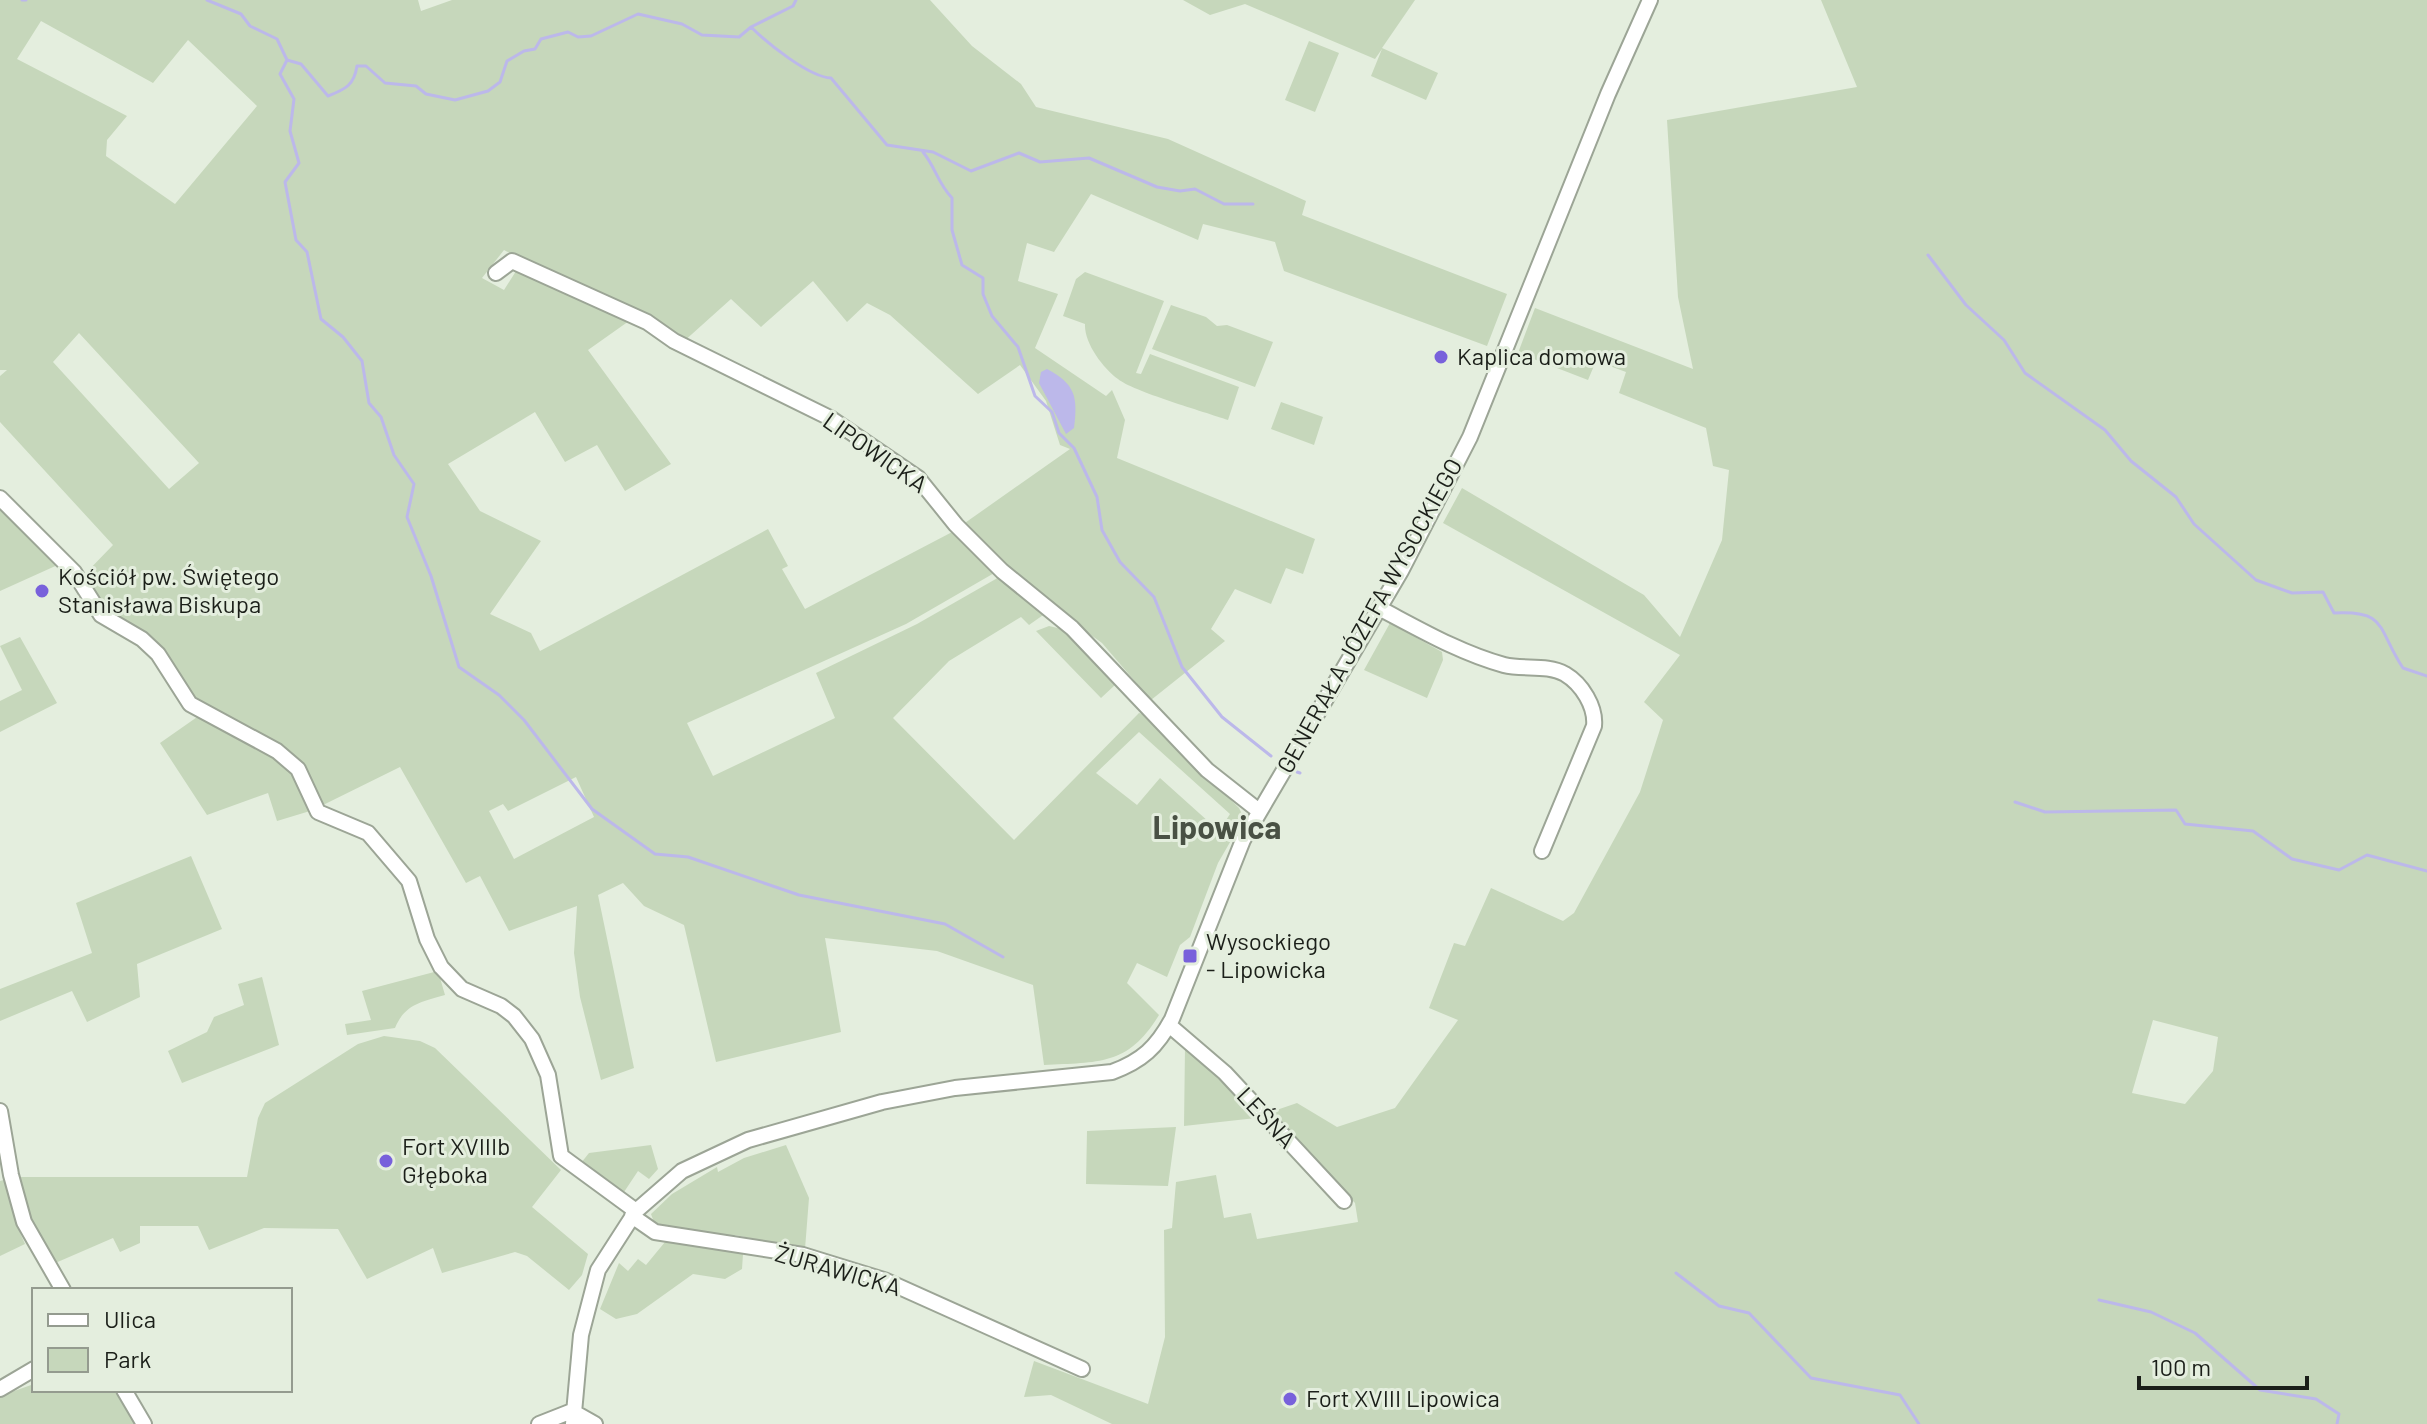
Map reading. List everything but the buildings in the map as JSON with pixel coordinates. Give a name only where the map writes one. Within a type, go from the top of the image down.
[{"type":"street","name":"GENERAŁA JÓZEFA WYSOCKIEGO","points":[[573,1418],[588,1300],[605,1255],[634,1214],[682,1171],[748,1140],[916,1095],[1112,1072],[1148,1054],[1169,1025],[1229,873],[1259,811],[1379,608],[1471,434],[1608,94],[1650,0]]},
{"type":"street","name":"LIPOWICKA","points":[[496,273],[512,261],[647,322],[674,341],[830,418],[918,478],[956,525],[1002,571],[1072,628],[1207,770],[1259,811]]},
{"type":"street","name":"ŻURAWICKA","points":[[0,498],[74,572],[101,615],[142,639],[158,654],[190,704],[277,751],[298,769],[318,812],[358,826],[382,849],[409,881],[427,939],[441,967],[462,989],[501,1006],[514,1016],[532,1039],[548,1075],[561,1156],[655,1232],[803,1255],[884,1280],[1082,1369]]},
{"type":"street","points":[[1379,608],[1458,649],[1502,664],[1563,672],[1586,696],[1592,707],[1594,726],[1542,851]]},
{"type":"street","name":"LEŚNA","points":[[1169,1025],[1225,1073],[1344,1201]]},
{"type":"street","points":[[0,1111],[11,1175],[24,1222],[62,1288]]},
{"type":"street","points":[[0,1389],[32,1370]]},
{"type":"street","points":[[125,1392],[144,1424]]},
{"type":"street","points":[[539,1424],[573,1418],[595,1424]]},
{"type":"green space","points":[[0,0],[418,0],[421,11],[452,0],[930,0],[972,46],[1021,84],[1036,107],[1168,139],[1306,201],[1302,215],[1507,294],[1487,346],[1284,271],[1275,242],[1203,224],[1198,240],[1091,194],[1054,252],[1027,243],[1018,281],[1058,294],[1035,348],[1106,396],[1112,390],[1125,420],[1117,458],[1315,539],[1303,574],[1286,568],[1271,604],[1235,589],[1211,629],[1225,641],[1151,700],[1102,643],[1048,604],[962,525],[1070,449],[1060,445],[1046,401],[1020,365],[978,394],[890,315],[867,303],[847,322],[813,281],[761,327],[731,299],[682,343],[504,250],[482,278],[504,290],[518,268],[629,321],[588,350],[671,464],[625,491],[597,445],[565,462],[535,412],[448,464],[480,511],[541,541],[490,614],[531,633],[540,651],[768,529],[788,566],[782,569],[805,609],[956,530],[996,572],[906,624],[687,723],[713,776],[835,718],[816,673],[917,624],[1001,576],[1046,613],[1029,625],[1021,617],[949,661],[893,718],[1014,840],[1139,713],[1146,715],[1239,808],[1244,818],[1218,863],[1190,937],[1180,945],[1167,977],[1137,963],[1127,983],[1159,1015],[1147,1032],[1136,1044],[1110,1058],[1044,1065],[1033,985],[937,951],[825,938],[841,1032],[716,1062],[684,925],[644,906],[623,883],[598,895],[634,1068],[601,1080],[580,997],[574,953],[577,906],[509,931],[480,876],[466,883],[400,767],[319,807],[302,763],[188,694],[148,633],[108,617],[83,576],[113,545],[0,422],[0,376],[7,370],[0,370]],"holes":[[[41,21],[153,83],[188,40],[257,106],[175,204],[106,156],[107,140],[127,116],[17,59]],[[79,333],[199,463],[169,489],[53,362]],[[1139,732],[1230,814],[1219,831],[1160,778],[1137,805],[1096,773]],[[576,777],[594,817],[514,859],[489,811],[503,804],[508,811]]]},
{"type":"green space","points":[[1183,0],[1415,0],[1382,48],[1438,73],[1426,100],[1371,76],[1382,49],[1375,59],[1245,4],[1210,15]]},
{"type":"green space","points":[[1821,0],[2427,0],[2427,1424],[1112,1424],[1051,1395],[1024,1397],[1034,1361],[1148,1404],[1165,1337],[1164,1230],[1172,1228],[1176,1182],[1216,1175],[1224,1218],[1251,1213],[1257,1239],[1358,1222],[1355,1203],[1268,1113],[1297,1103],[1337,1127],[1395,1108],[1458,1020],[1429,1008],[1454,943],[1465,946],[1491,888],[1563,921],[1574,913],[1640,792],[1663,720],[1644,702],[1680,655],[1443,523],[1462,488],[1644,595],[1680,637],[1722,540],[1729,470],[1713,466],[1706,428],[1619,393],[1626,372],[1596,361],[1588,380],[1518,353],[1535,308],[1693,369],[1678,297],[1667,120],[1857,87]],"holes":[[[2153,1020],[2218,1037],[2213,1071],[2185,1104],[2132,1093]]]},
{"type":"green space","points":[[1309,41],[1339,53],[1315,112],[1285,100]]},
{"type":"green space","points":[[1085,272],[1164,301],[1136,373],[1141,374],[1150,354],[1239,387],[1228,420],[1126,384],[1106,368],[1091,347],[1085,324],[1063,316],[1076,279]]},
{"type":"green space","points":[[1171,305],[1206,317],[1217,326],[1227,325],[1273,342],[1255,387],[1152,349]]},
{"type":"green space","points":[[1281,402],[1323,417],[1314,445],[1271,429]]},
{"type":"green space","points":[[0,502],[62,563],[0,591]]},
{"type":"green space","points":[[1390,623],[1442,652],[1443,660],[1427,698],[1364,670]]},
{"type":"green space","points":[[1049,626],[1066,630],[1112,679],[1115,685],[1101,698],[1036,631]]},
{"type":"green space","points":[[20,637],[57,703],[0,732],[0,701],[22,690],[0,646]]},
{"type":"green space","points":[[200,715],[290,766],[310,811],[277,821],[268,793],[207,815],[160,743]]},
{"type":"green space","points":[[191,856],[222,929],[137,964],[140,997],[87,1022],[72,991],[0,1021],[0,989],[92,953],[76,903]]},
{"type":"green space","points":[[438,971],[445,995],[409,1009],[395,1028],[347,1035],[345,1024],[371,1020],[362,991]]},
{"type":"green space","points":[[262,977],[279,1045],[182,1083],[168,1051],[207,1032],[214,1017],[244,1005],[238,984]]},
{"type":"green space","points":[[384,1036],[420,1041],[435,1048],[561,1170],[532,1207],[588,1254],[582,1275],[569,1290],[527,1256],[515,1252],[442,1273],[433,1248],[367,1279],[338,1229],[264,1228],[209,1250],[198,1226],[140,1226],[140,1243],[120,1252],[113,1238],[53,1264],[30,1224],[17,1177],[247,1177],[258,1118],[265,1103],[358,1044]]},
{"type":"green space","points":[[1185,1048],[1196,1053],[1256,1118],[1184,1126]]},
{"type":"green space","points":[[1176,1127],[1168,1186],[1086,1184],[1087,1131]]},
{"type":"green space","points":[[651,1145],[658,1169],[649,1179],[638,1171],[624,1192],[581,1163],[589,1153]]},
{"type":"green space","points":[[786,1145],[809,1198],[805,1249],[735,1235],[733,1238],[656,1228],[651,1214],[672,1194],[717,1167],[718,1172],[744,1158]]},
{"type":"green space","points":[[7,1179],[18,1228],[25,1244],[0,1256],[0,1181]]},
{"type":"green space","points":[[665,1242],[743,1254],[742,1269],[725,1279],[693,1274],[637,1314],[616,1319],[600,1309],[619,1263],[628,1271],[638,1259],[646,1265]]},
{"type":"green space","points":[[32,1385],[32,1392],[119,1392],[139,1424],[0,1424],[0,1396]]},
{"type":"shaded area","points":[[1047,369],[1064,380],[1075,399],[1074,428],[1066,434],[1039,383],[1041,372]]},
{"type":"waterway","points":[[207,0],[241,14],[250,26],[277,39],[287,60],[301,64],[328,96],[348,86],[357,66],[366,66],[385,83],[416,86],[426,94],[455,100],[488,91],[500,82],[507,61],[524,51],[535,49],[541,39],[568,32],[578,37],[591,36],[638,14],[682,24],[702,35],[739,37],[751,27],[793,6],[796,0]]},
{"type":"waterway","points":[[751,27],[800,66],[831,78],[887,145],[933,152],[971,171],[1019,153],[1040,162],[1089,158],[1157,187],[1180,191],[1195,189],[1224,204],[1253,204]]},
{"type":"waterway","points":[[287,60],[280,74],[294,99],[290,131],[299,163],[285,182],[296,240],[307,252],[321,319],[343,337],[362,361],[369,403],[381,417],[394,455],[414,484],[407,517],[431,576],[459,667],[499,695],[524,720],[592,809],[655,854],[688,857],[799,895],[945,924],[1003,957]]},
{"type":"waterway","points":[[923,152],[952,198],[952,230],[962,265],[983,278],[983,294],[992,316],[1018,347],[1035,396],[1052,412],[1059,433],[1074,448],[1097,497],[1102,530],[1120,562],[1154,597],[1182,667],[1222,717],[1271,756]]},
{"type":"waterway","points":[[1928,255],[1966,305],[2004,340],[2025,373],[2105,430],[2131,461],[2176,497],[2194,524],[2256,580],[2292,593],[2323,592],[2334,613],[2351,613],[2373,619],[2403,668],[2427,676]]},
{"type":"waterway","points":[[2015,802],[2045,812],[2176,810],[2185,824],[2253,831],[2292,859],[2339,870],[2367,855],[2427,871]]},
{"type":"waterway","points":[[1676,1273],[1719,1306],[1749,1313],[1811,1378],[1900,1395],[1919,1424]]},
{"type":"waterway","points":[[2099,1300],[2151,1312],[2195,1333],[2260,1390],[2316,1399],[2339,1414],[2337,1424]]},
{"type":"place","name":"Kaplica domowa","points":[[1441,357]]},
{"type":"place","name":"Kościół pw. Świętego Stanisława Biskupa","points":[[42,591]]},
{"type":"place","name":"Wysockiego - Lipowicka","points":[[1190,956]]},
{"type":"place","name":"Fort XVIIIb Głęboka","points":[[386,1161]]},
{"type":"place","name":"Fort XVIII Lipowica","points":[[1290,1399]]},
{"type":"district","name":"Lipowica","points":[[1217,828]]}]
